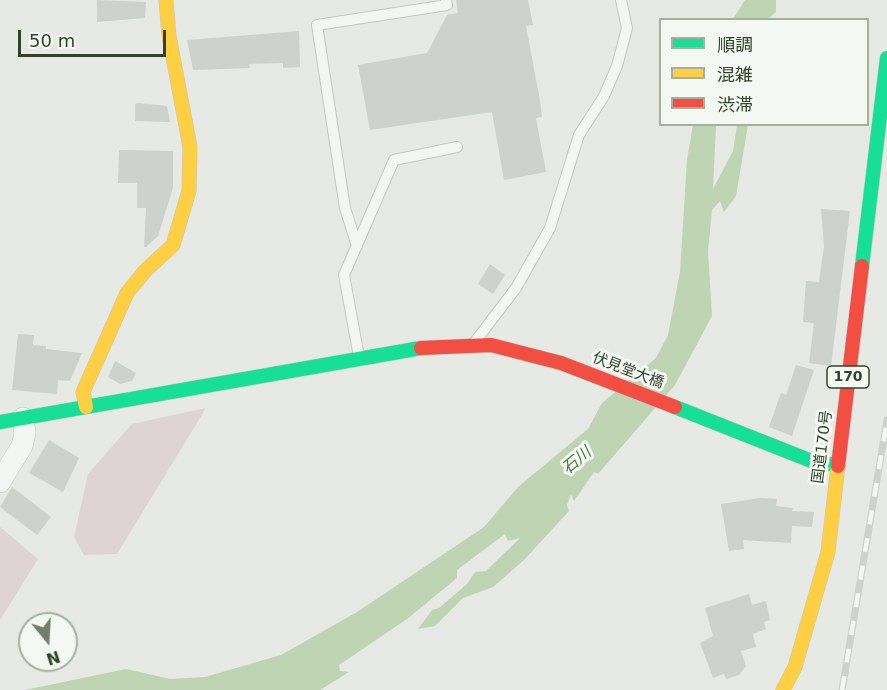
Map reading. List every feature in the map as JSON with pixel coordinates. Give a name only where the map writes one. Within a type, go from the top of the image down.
[{"type":"main road","points":[[86,407],[83,392],[128,293],[145,271],[173,245],[189,191],[188,126],[169,36],[166,0]]},
{"type":"main road","name":"国道170号","points":[[783,690],[795,667],[823,573],[887,58]]},
{"type":"main road","name":"伏見堂大橋","points":[[0,422],[359,357],[438,346],[491,345],[561,363],[814,462],[838,465]]},
{"type":"street","points":[[0,482],[22,447],[25,433],[23,418]]},
{"type":"lane","points":[[357,246],[345,208],[317,25],[447,5],[446,0]]},
{"type":"lane","points":[[472,345],[516,288],[550,228],[579,135],[604,96],[617,66],[627,28],[621,0]]},
{"type":"lane","points":[[359,357],[344,275],[394,160],[458,147]]},
{"type":"shaded area","points":[[206,408],[117,554],[84,555],[74,537],[88,474],[132,424]]},
{"type":"shaded area","points":[[0,527],[38,559],[0,620]]},
{"type":"water","points":[[745,0],[776,0],[776,12],[769,18],[734,18]]},
{"type":"water","name":"石川","points":[[693,126],[716,126],[713,189],[733,151],[737,126],[748,126],[736,196],[724,212],[720,201],[712,210],[708,251],[712,316],[675,385],[598,474],[594,472],[574,501],[571,494],[567,505],[569,511],[524,560],[493,587],[463,598],[435,626],[418,629],[432,610],[439,608],[467,584],[475,572],[486,571],[520,538],[508,541],[505,534],[457,570],[457,578],[407,619],[339,665],[340,671],[349,672],[320,690],[25,690],[126,669],[170,679],[205,677],[281,655],[357,612],[484,527],[518,487],[588,429],[602,403],[656,358],[668,335],[680,272],[687,160]]},
{"type":"building","points":[[97,0],[146,2],[145,18],[97,22]]},
{"type":"building","points":[[456,0],[528,0],[533,25],[526,26],[540,101],[542,117],[536,118],[546,172],[504,180],[492,112],[370,130],[358,65],[427,53],[447,15],[458,13]]},
{"type":"building","points":[[299,31],[300,67],[283,68],[283,63],[249,64],[250,68],[193,70],[187,40]]},
{"type":"building","points":[[135,104],[167,106],[170,122],[135,121]]},
{"type":"building","points":[[119,150],[173,151],[173,188],[158,236],[146,247],[144,247],[146,208],[137,208],[137,183],[118,183]]},
{"type":"building","points":[[821,209],[850,211],[831,366],[809,363],[814,323],[803,322],[806,281],[819,282],[824,246]]},
{"type":"building","points":[[490,264],[505,275],[493,294],[478,284]]},
{"type":"building","points":[[18,334],[34,335],[33,345],[46,346],[46,349],[82,353],[70,381],[58,380],[57,394],[12,390]]},
{"type":"building","points":[[115,361],[136,373],[132,381],[120,384],[108,377]]},
{"type":"building","points":[[796,365],[814,370],[792,436],[769,427],[781,393],[786,395]]},
{"type":"building","points":[[49,440],[79,458],[63,492],[29,473]]},
{"type":"building","points":[[12,487],[51,517],[37,535],[0,507]]},
{"type":"building","points":[[761,498],[777,499],[776,506],[793,508],[792,511],[814,512],[812,527],[792,526],[791,543],[743,540],[744,549],[729,551],[721,504]]},
{"type":"building","points":[[749,594],[752,605],[766,601],[770,620],[764,622],[766,629],[753,634],[756,647],[741,651],[746,666],[739,675],[726,679],[724,674],[713,678],[700,643],[713,636],[705,608]]},
{"type":"railway","points":[[842,690],[887,420]]},
{"type":"traffic: fast","points":[[862,266],[887,58]]},
{"type":"traffic: fast","points":[[0,422],[421,348]]},
{"type":"traffic: fast","points":[[675,407],[814,462],[838,465]]},
{"type":"traffic: slow","points":[[86,407],[83,392],[127,293],[145,271],[173,245],[189,191],[190,147],[169,36],[166,0]]},
{"type":"traffic: slow","points":[[783,690],[795,667],[828,552],[838,466]]},
{"type":"traffic: jam","points":[[838,466],[862,266]]},
{"type":"traffic: jam","points":[[421,348],[491,345],[561,363],[675,407]]}]
